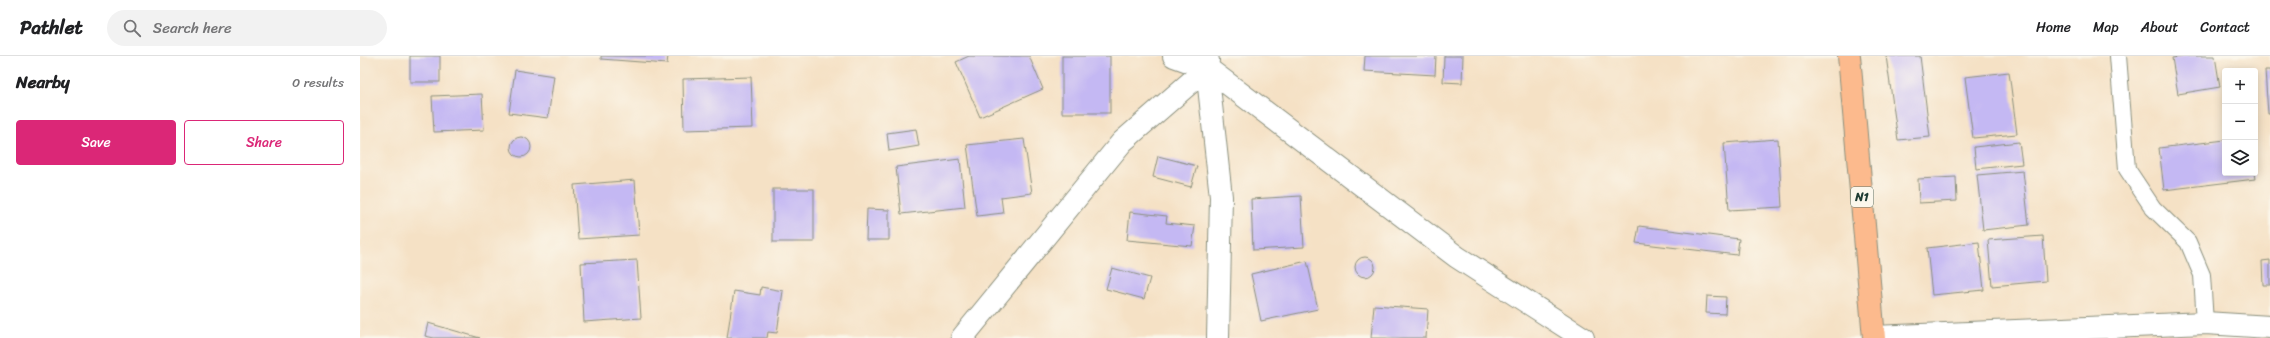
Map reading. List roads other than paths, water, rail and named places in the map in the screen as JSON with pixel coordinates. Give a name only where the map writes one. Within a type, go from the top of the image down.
[{"type":"highway","name":"N1","points":[[1849,56],[1874,337]]},
{"type":"street","points":[[1174,56],[1207,62],[1457,257],[1583,338]]},
{"type":"street","points":[[962,338],[1122,142],[1207,62]]},
{"type":"street","points":[[1207,62],[1220,197],[1218,338]]},
{"type":"street","points":[[1874,337],[2205,323],[2270,327]]},
{"type":"lane","points":[[2118,56],[2127,169],[2153,208],[2188,242],[2202,274],[2205,323]]}]
